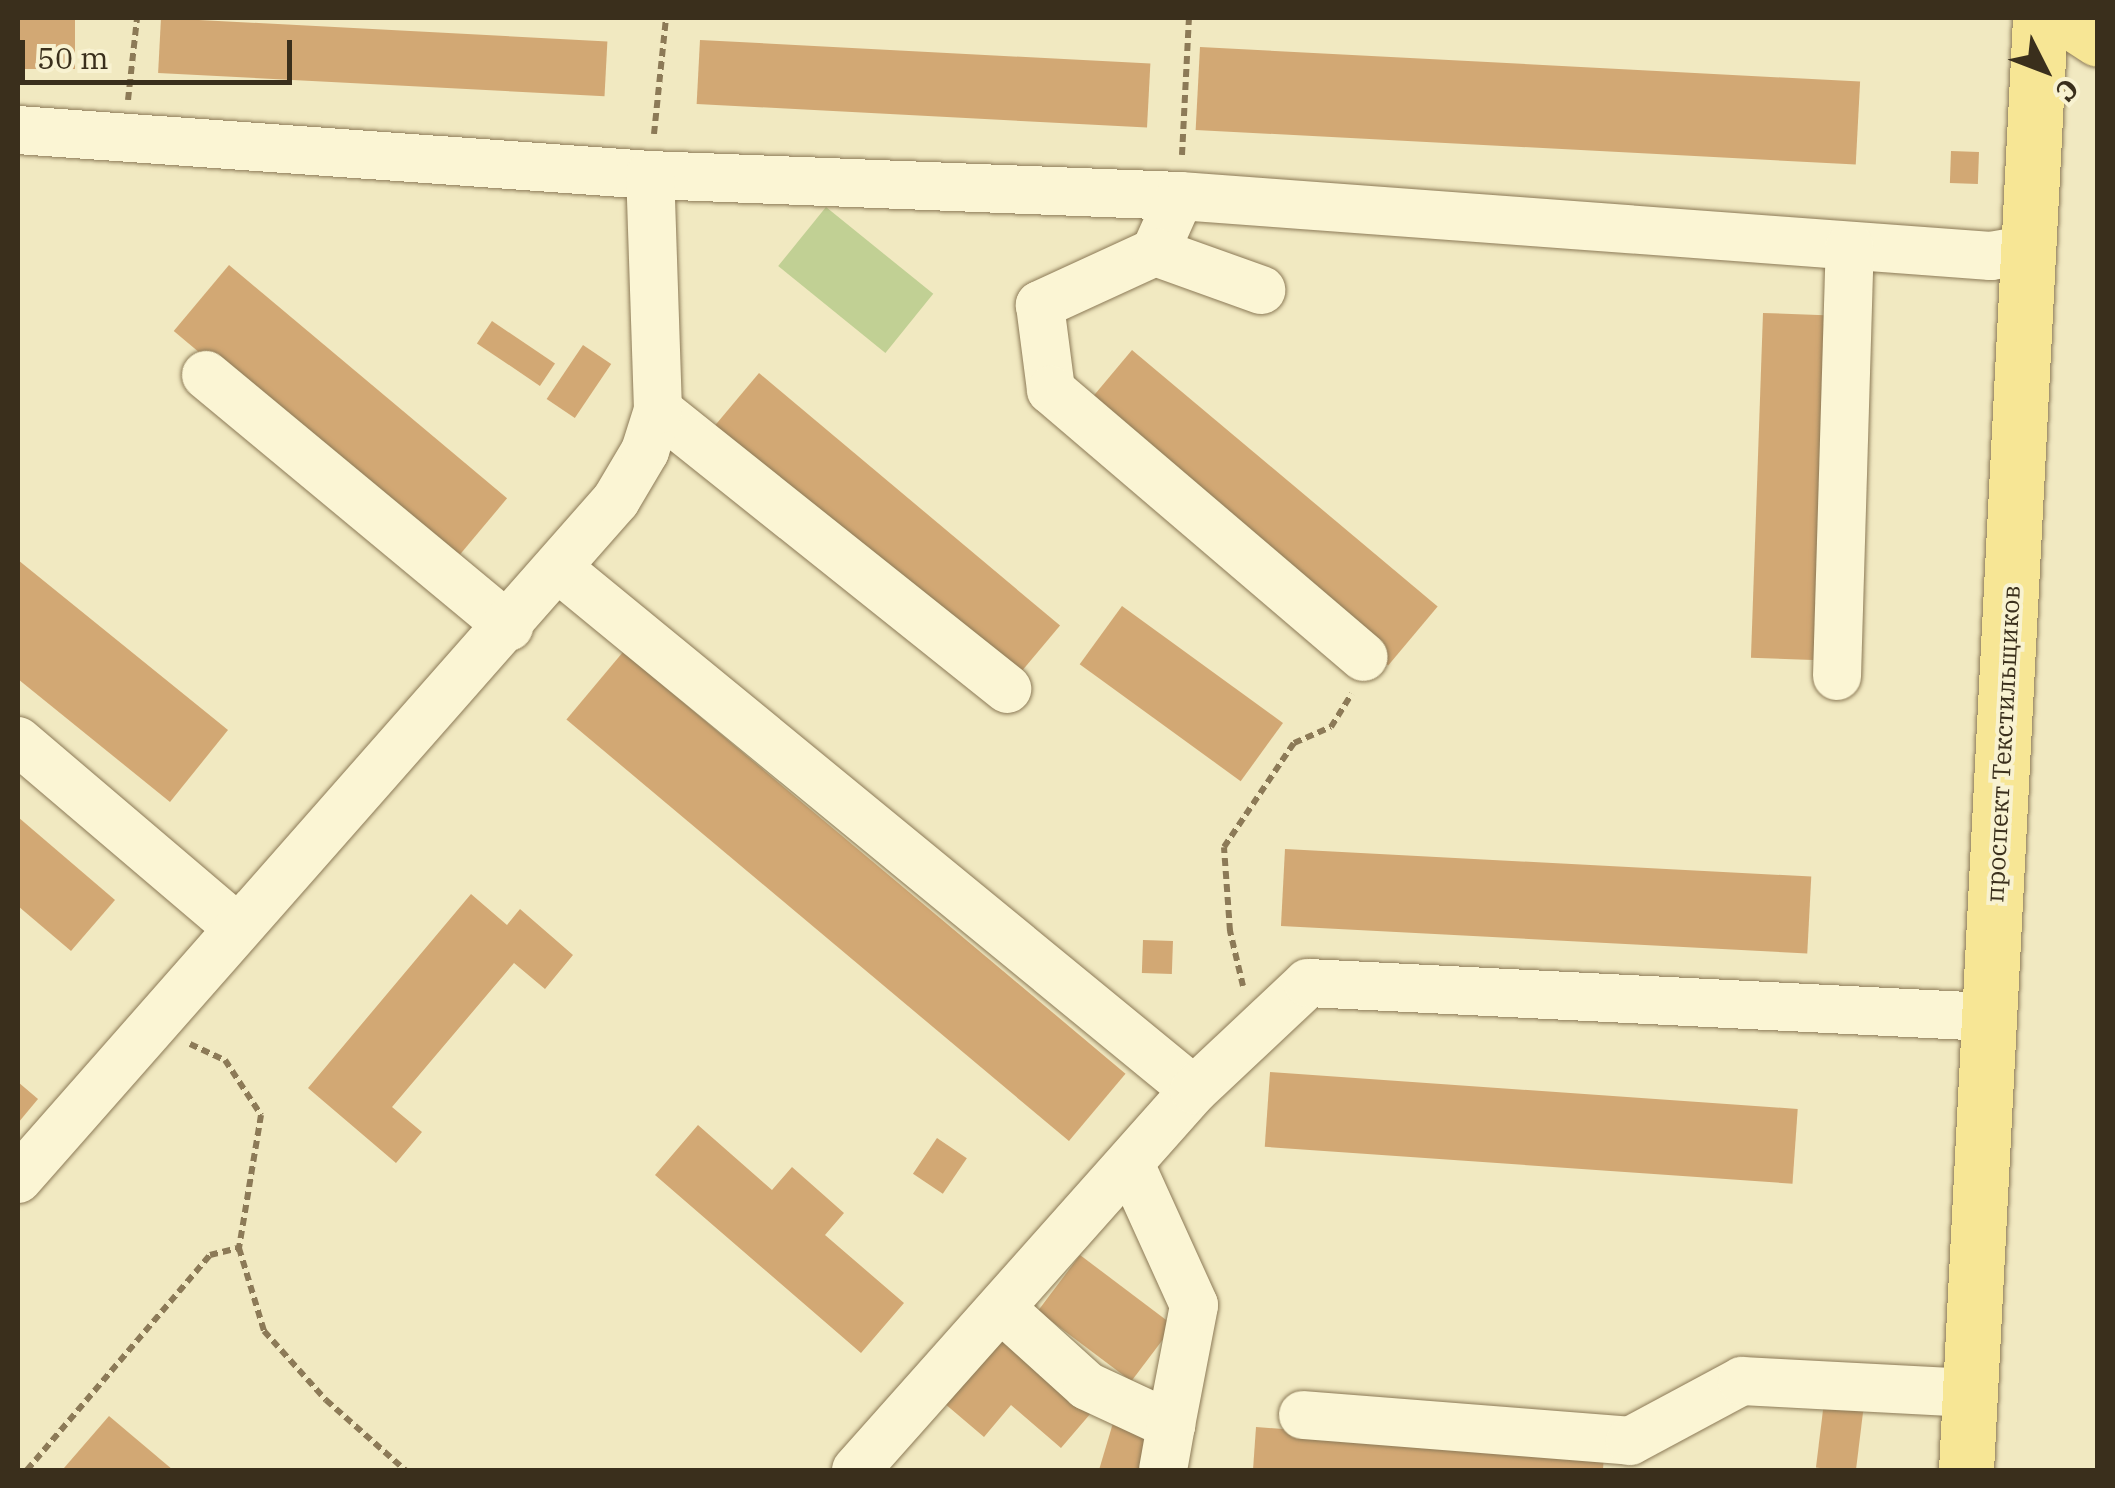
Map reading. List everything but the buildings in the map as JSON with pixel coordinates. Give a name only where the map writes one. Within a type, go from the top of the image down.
[{"type":"main road","name":"проспект Текстильщиков","points":[[1966,1470],[2025,250],[2040,18]]},
{"type":"main road","points":[[2066,18],[2098,39]]},
{"type":"lane","points":[[18,130],[650,175],[1180,196],[1990,256],[2025,250]]},
{"type":"lane","points":[[18,1178],[148,1025],[509,627],[616,500],[645,451],[658,410],[650,175]]},
{"type":"lane","points":[[1180,196],[1155,252],[1040,305],[1051,390],[1364,657]]},
{"type":"lane","points":[[1837,676],[1850,247]]},
{"type":"lane","points":[[1155,252],[1261,290]]},
{"type":"lane","points":[[206,376],[509,627]]},
{"type":"lane","points":[[658,410],[1007,689]]},
{"type":"lane","points":[[560,568],[1194,1090]]},
{"type":"lane","points":[[18,741],[238,928]]},
{"type":"lane","points":[[856,1470],[1003,1310],[1194,1090],[1308,983],[1989,1017]]},
{"type":"lane","points":[[1130,1164],[1194,1305],[1162,1470]]},
{"type":"lane","points":[[1003,1310],[1087,1386],[1171,1425]]},
{"type":"lane","points":[[1303,1416],[1630,1441],[1742,1381],[1970,1392]]},
{"type":"path","points":[[124,136],[137,18]]},
{"type":"path","points":[[650,175],[666,18]]},
{"type":"path","points":[[1180,196],[1189,18]]},
{"type":"path","points":[[1240,998],[1245,982],[1230,931],[1224,847],[1294,743],[1346,713],[1364,657]]},
{"type":"path","points":[[148,1025],[226,1060],[262,1115],[238,1248],[264,1330],[326,1400],[406,1470]]},
{"type":"path","points":[[28,1470],[210,1255],[238,1248]]},
{"type":"green space","points":[[826,207],[933,294],[885,353],[778,266]]}]
